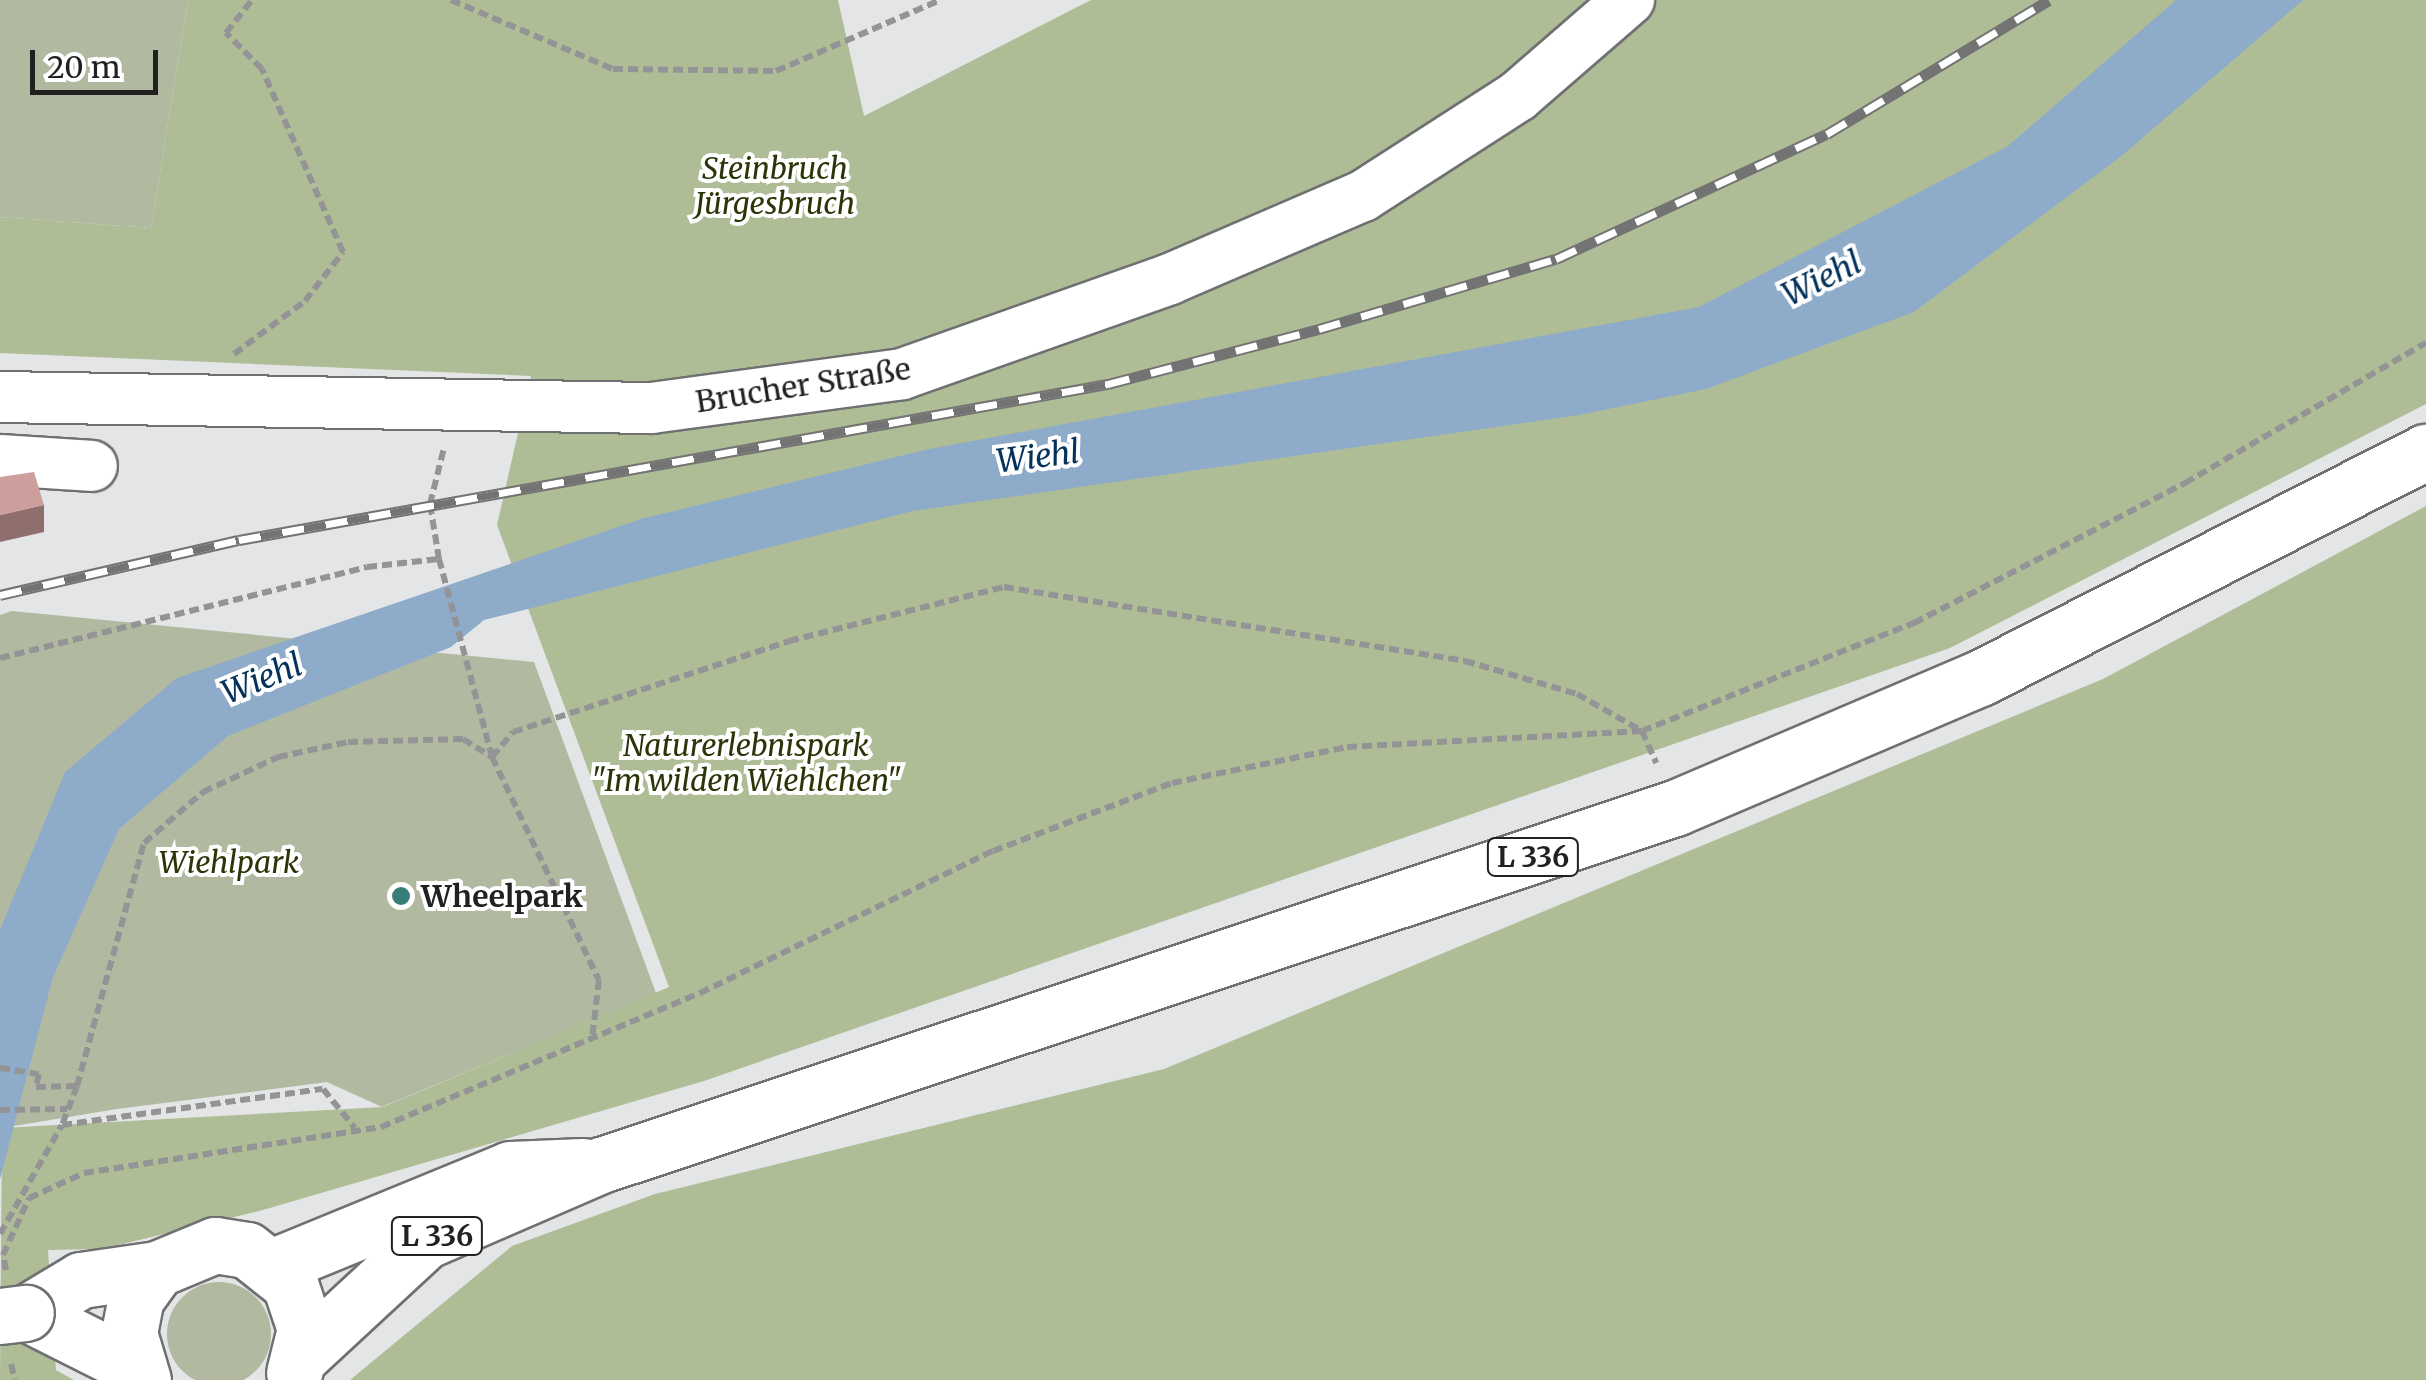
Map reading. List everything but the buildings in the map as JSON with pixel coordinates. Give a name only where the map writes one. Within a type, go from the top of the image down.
[{"type":"main road","name":"L 336","points":[[297,1367],[425,1241],[601,1165],[1675,808],[2032,653],[2426,452]]},
{"type":"main road","name":"L 336","points":[[297,1367],[301,1306],[274,1266],[510,1169],[601,1165]]},
{"type":"main road","points":[[13,1315],[81,1280],[157,1269],[215,1245],[274,1266]]},
{"type":"main road","points":[[140,1374],[129,1333],[136,1298],[157,1269]]},
{"type":"main road","points":[[13,1315],[140,1374]]},
{"type":"street","name":"Brucher Straße","points":[[0,396],[652,408],[902,374],[1170,280],[1363,196],[1518,96],[1630,0]]},
{"type":"street","points":[[0,460],[92,466]]},
{"type":"path","points":[[160,400],[305,301],[343,252],[262,69],[226,33],[252,0]]},
{"type":"path","points":[[452,0],[613,69],[776,72],[940,0]]},
{"type":"path","points":[[128,1166],[356,1130],[592,1040],[994,851],[1172,782],[1347,747],[1642,731],[1914,623],[2185,483],[2426,343]]},
{"type":"path","points":[[434,404],[444,448],[430,504],[442,577],[492,758],[588,948],[599,980],[592,1040]]},
{"type":"path","points":[[0,658],[367,566],[439,558]]},
{"type":"path","points":[[492,758],[513,732],[789,641],[1004,587],[1465,660],[1577,694],[1642,731],[1675,808]]},
{"type":"path","points":[[0,1234],[62,1124],[77,1086],[144,843],[203,792],[278,757],[348,742],[463,739],[492,758]]},
{"type":"path","points":[[0,1068],[39,1074],[36,1087],[77,1086]]},
{"type":"path","points":[[62,1124],[323,1089],[356,1130]]},
{"type":"path","points":[[0,1110],[66,1109]]},
{"type":"green space","points":[[0,0],[188,0],[151,228],[0,217]]},
{"type":"green space","points":[[188,0],[838,0],[864,116],[1091,0],[2426,0],[2426,404],[1950,648],[704,1081],[263,1210],[102,1249],[48,1250],[56,1370],[74,1380],[0,1380],[2,1128],[383,1107],[669,987],[497,525],[531,376],[0,353],[0,217],[151,228]]},
{"type":"green space","points":[[2426,506],[2426,1380],[350,1380],[512,1246],[655,1194],[1164,1069],[2103,679]]},
{"type":"green space","name":"Wiehlpark","points":[[12,611],[534,662],[656,993],[382,1107],[327,1082],[117,1109],[2,1128],[0,1136],[0,615]]},
{"type":"green space","points":[[219,1282],[239,1286],[256,1297],[267,1314],[271,1334],[267,1354],[256,1371],[239,1382],[219,1386],[199,1382],[182,1371],[171,1354],[167,1334],[171,1314],[182,1297],[199,1286]]},
{"type":"water","name":"Wiehl","points":[[2176,0],[2303,0],[2119,158],[1914,312],[1706,389],[1579,415],[913,511],[484,620],[451,647],[228,736],[119,829],[53,977],[0,1179],[0,930],[65,772],[177,678],[641,519],[929,449],[1699,307],[2008,146]]},
{"type":"railway","points":[[0,595],[239,540],[1108,384],[1319,329],[1556,259],[1827,134],[2049,0]]},
{"type":"place","name":"Wheelpark","points":[[401,896]]},
{"type":"park label","name":"Steinbruch Jürgesbruch","points":[[775,185]]},
{"type":"park label","name":"Naturerlebnispark \"Im wilden Wiehlchen\"","points":[[746,762]]}]
